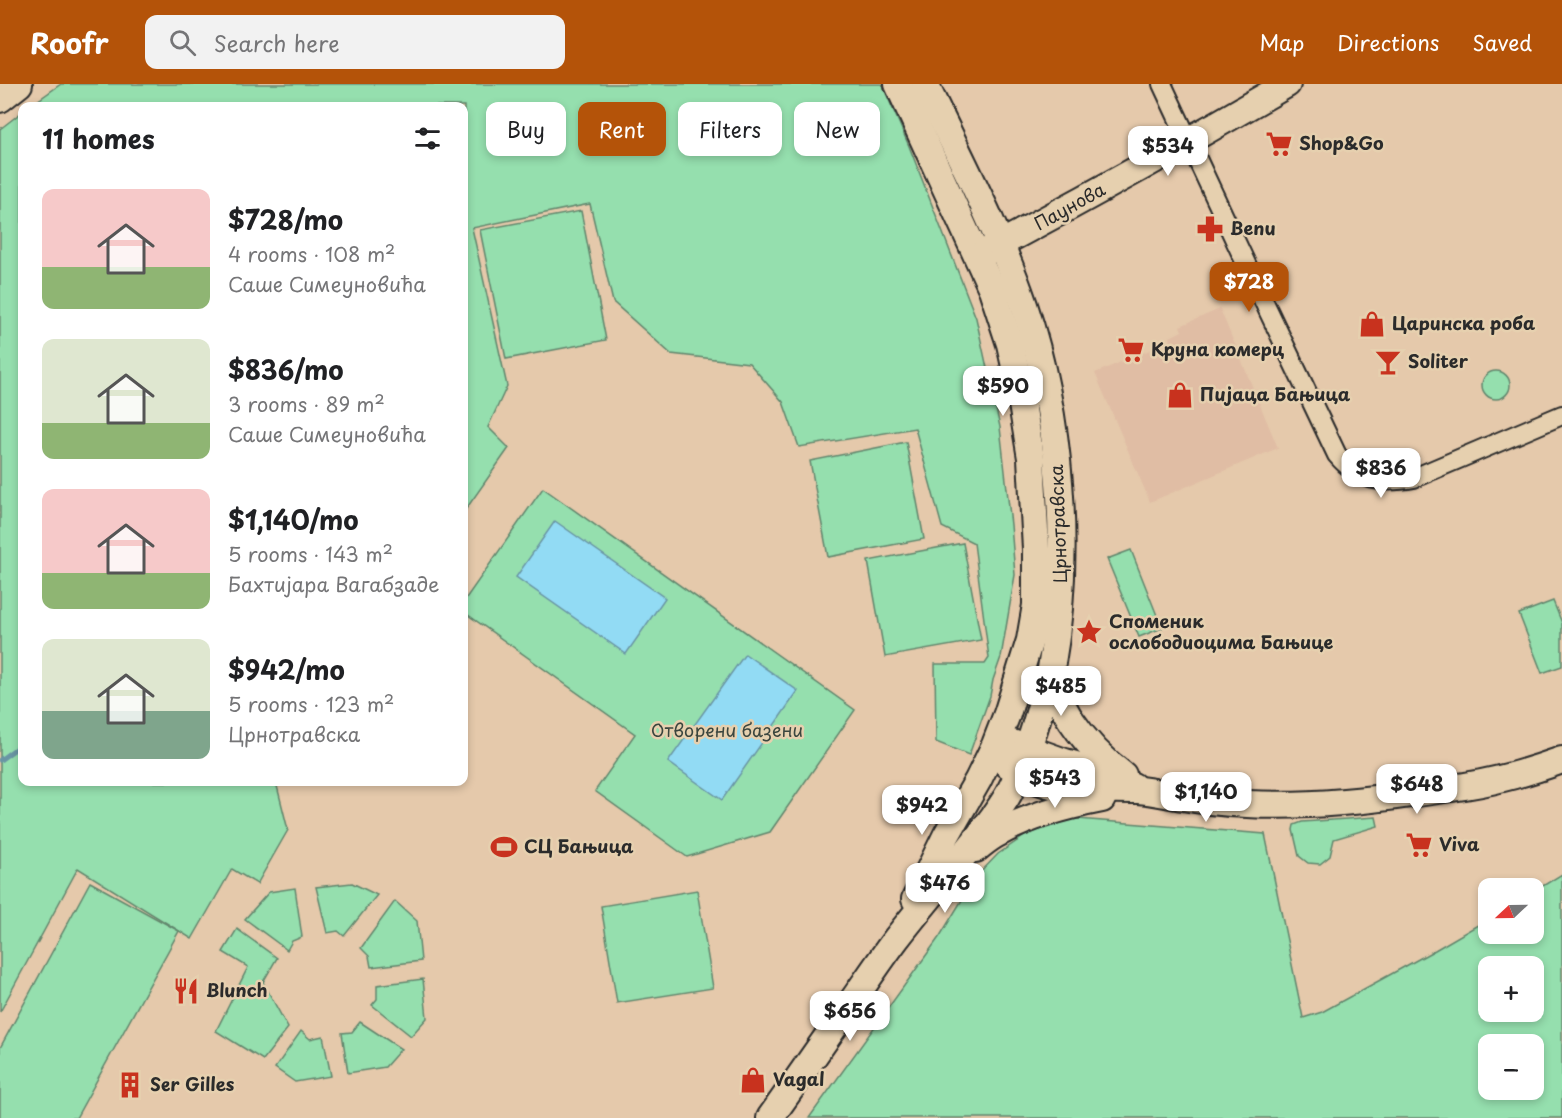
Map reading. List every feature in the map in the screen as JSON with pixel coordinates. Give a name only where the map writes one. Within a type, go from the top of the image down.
[{"type":"main road","points":[[0,99],[19,84]]},
{"type":"main road","name":"Црнотравска","points":[[895,941],[946,836],[995,745],[1025,658],[1036,605],[1036,523],[1031,458],[1018,380],[1001,315],[992,289],[898,84]]},
{"type":"main road","name":"Црнотравска","points":[[770,1118],[895,941],[961,860],[1007,797],[1024,761],[1051,672],[1062,584],[1062,552],[1056,449],[1035,340],[1000,244],[925,84]]},
{"type":"main road","name":"Паунова","points":[[977,256],[1054,216],[1287,84]]},
{"type":"main road","points":[[1051,672],[1070,719],[1102,758],[1141,790]]},
{"type":"main road","points":[[995,745],[1024,761],[1036,781],[1059,788],[1141,790],[1213,802],[1248,804],[1331,803],[1389,797],[1467,786],[1515,775],[1562,760]]},
{"type":"main road","points":[[961,860],[995,836],[1032,819],[1069,806],[1141,790]]},
{"type":"street","points":[[1162,84],[1337,455],[1349,468],[1363,476],[1380,480],[1414,478],[1562,415]]},
{"type":"shaded area","name":"Пијаца Бањица","points":[[1220,309],[1278,448],[1150,502],[1095,373],[1171,341],[1170,337],[1182,331],[1180,326]]},
{"type":"green space","points":[[61,84],[882,84],[909,146],[976,318],[1000,427],[1015,575],[1001,657],[969,755],[936,742],[935,664],[985,664],[989,658],[974,543],[942,527],[915,428],[799,447],[783,402],[749,363],[671,354],[613,302],[590,204],[472,228],[507,386],[488,427],[509,448],[468,506],[468,102],[36,102]]},
{"type":"green space","points":[[18,115],[18,786],[277,786],[288,830],[257,884],[232,869],[192,939],[78,868],[0,1012],[0,129]]},
{"type":"green space","points":[[581,211],[606,340],[506,359],[480,230]]},
{"type":"green space","points":[[1496,371],[1506,375],[1510,385],[1506,395],[1496,399],[1486,395],[1482,385],[1486,375]]},
{"type":"green space","points":[[906,442],[924,539],[828,557],[810,461]]},
{"type":"green space","name":"Отворени базени","points":[[543,488],[855,710],[770,832],[687,857],[595,791],[635,734],[468,615],[468,595]]},
{"type":"green space","points":[[963,543],[981,640],[885,657],[868,561]]},
{"type":"green space","points":[[1131,550],[1162,628],[1139,637],[1107,559]]},
{"type":"green space","points":[[1553,601],[1562,623],[1562,666],[1542,673],[1519,614]]},
{"type":"green space","points":[[1376,817],[1378,826],[1334,839],[1330,856],[1320,864],[1308,863],[1299,856],[1294,825],[1302,822]]},
{"type":"green space","points":[[1065,818],[1265,834],[1303,1018],[1322,1012],[1478,925],[1478,944],[1544,944],[1544,885],[1562,874],[1562,1118],[809,1118],[940,936],[976,877],[998,854],[1026,835]]},
{"type":"green space","points":[[90,882],[179,931],[76,1118],[0,1118],[0,1048]]},
{"type":"green space","points":[[352,883],[377,895],[344,936],[338,931],[327,933],[316,887]]},
{"type":"green space","points":[[295,888],[302,937],[292,941],[287,950],[245,919],[269,892]]},
{"type":"green space","points":[[697,890],[713,988],[617,1003],[601,906]]},
{"type":"green space","points":[[395,901],[417,921],[421,961],[371,967],[369,956],[361,948]]},
{"type":"green space","points":[[237,929],[277,958],[263,982],[288,1028],[263,1060],[216,1031],[248,967],[223,952]]},
{"type":"green space","points":[[423,979],[427,1018],[411,1036],[372,1005],[377,999],[377,985]]},
{"type":"green space","points":[[360,1022],[401,1049],[385,1067],[348,1073],[342,1033],[352,1032]]},
{"type":"green space","points":[[301,1031],[310,1039],[323,1036],[331,1076],[295,1082],[275,1068]]},
{"type":"water","points":[[555,521],[665,598],[626,654],[516,577]]},
{"type":"water","points":[[745,654],[798,691],[722,800],[668,762]]},
{"type":"waterway","points":[[0,760],[18,747]]},
{"type":"place","name":"Shop&Go","points":[[1279,144]]},
{"type":"place","name":"Benu","points":[[1210,229]]},
{"type":"place","name":"Царинска роба","points":[[1372,324]]},
{"type":"place","name":"Круна комерц","points":[[1131,350]]},
{"type":"place","name":"Soliter","points":[[1388,362]]},
{"type":"place","name":"Пијаца Бањица","points":[[1180,395]]},
{"type":"place","name":"Споменик ослободиоцима Бањице","points":[[1089,632]]},
{"type":"place","name":"Viva","points":[[1419,845]]},
{"type":"place","name":"СЦ Бањица","points":[[504,847]]},
{"type":"place","name":"Blunch","points":[[186,991]]},
{"type":"place","name":"Vagal","points":[[753,1080]]},
{"type":"place","name":"Ser Gilles","points":[[130,1085]]}]
